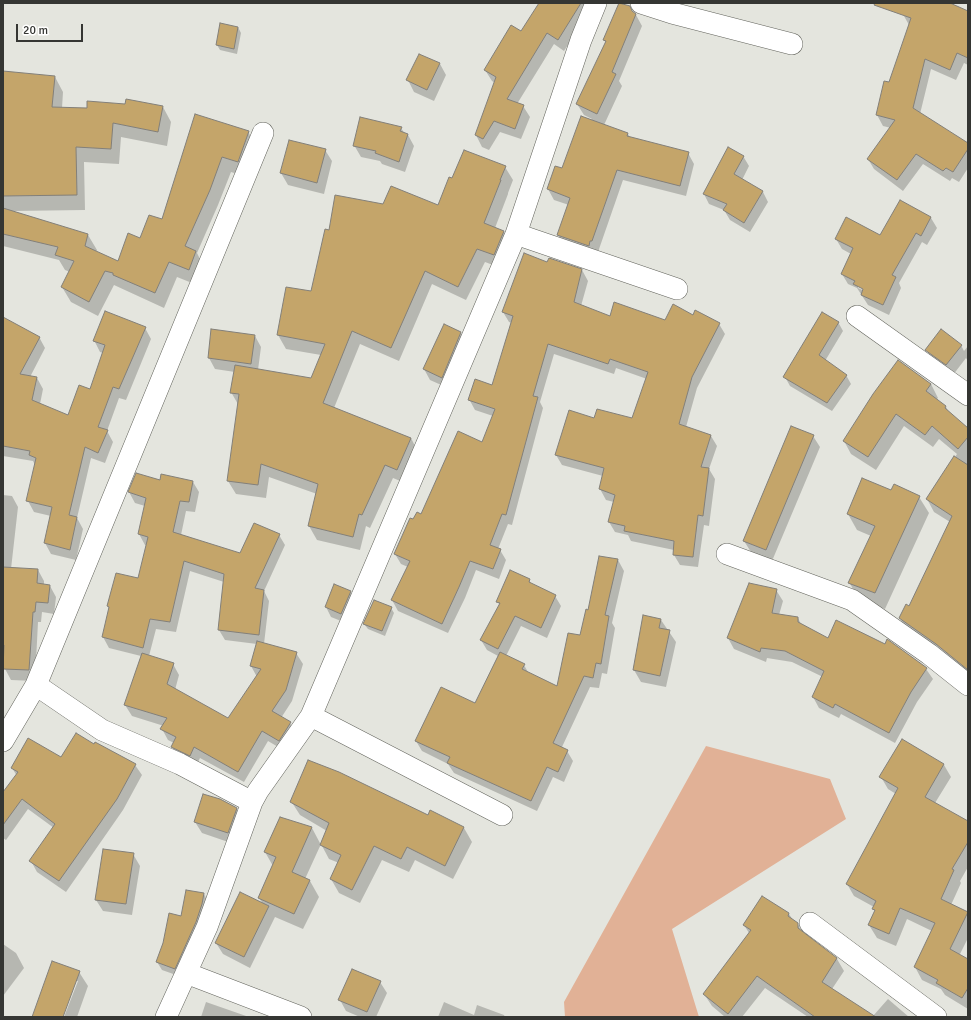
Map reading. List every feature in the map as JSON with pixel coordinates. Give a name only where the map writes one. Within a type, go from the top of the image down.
[{"type":"street","points":[[166,1017],[207,927],[252,802],[258,791],[311,716],[516,234],[581,40],[596,3]]},
{"type":"street","points":[[640,3],[672,13],[792,44]]},
{"type":"street","points":[[3,741],[36,685],[263,133]]},
{"type":"street","points":[[516,234],[677,289]]},
{"type":"street","points":[[857,316],[968,395]]},
{"type":"street","points":[[727,554],[852,600],[929,654],[968,685]]},
{"type":"street","points":[[36,685],[102,730],[180,764],[252,802]]},
{"type":"street","points":[[311,716],[502,815]]},
{"type":"street","points":[[810,923],[936,1017]]},
{"type":"street","points":[[186,973],[301,1017]]},
{"type":"shaded area","points":[[706,746],[830,779],[846,819],[672,929],[699,1017],[565,1017],[564,1002]]},
{"type":"building","points":[[539,3],[581,3],[558,40],[547,33],[507,99],[524,105],[515,129],[494,121],[483,139],[475,135],[496,77],[484,70],[511,25],[521,31]]},
{"type":"building","points":[[619,3],[630,6],[632,11],[636,14],[612,72],[616,74],[597,114],[576,104],[606,41],[603,40]]},
{"type":"building","points":[[875,3],[950,3],[968,11],[968,58],[957,53],[950,70],[925,59],[913,108],[968,143],[968,149],[953,172],[946,168],[943,171],[916,154],[897,180],[867,159],[895,120],[876,115],[884,81],[889,82],[911,18],[874,5]]},
{"type":"building","points":[[220,23],[238,27],[234,49],[216,45]]},
{"type":"building","points":[[419,54],[440,63],[427,90],[406,80]]},
{"type":"building","points":[[3,71],[55,76],[52,107],[87,108],[87,101],[125,104],[126,99],[163,106],[158,132],[113,123],[111,149],[76,147],[77,195],[3,196]]},
{"type":"building","points":[[195,114],[249,131],[238,162],[222,157],[210,190],[185,246],[196,251],[189,270],[169,262],[155,293],[113,275],[113,273],[105,271],[89,302],[61,287],[74,261],[55,255],[58,247],[3,234],[3,208],[88,234],[85,246],[118,261],[128,233],[140,238],[149,215],[162,219]]},
{"type":"building","points":[[581,116],[628,133],[627,136],[689,152],[680,186],[617,170],[589,246],[557,235],[570,198],[547,189],[555,166],[562,168]]},
{"type":"building","points":[[360,117],[402,127],[400,131],[408,134],[399,162],[375,153],[376,151],[353,146]]},
{"type":"building","points":[[289,140],[326,149],[317,183],[280,173]]},
{"type":"building","points":[[728,147],[744,156],[734,174],[763,191],[744,223],[723,210],[727,204],[703,194]]},
{"type":"building","points":[[464,150],[506,166],[484,223],[504,231],[494,255],[477,249],[458,287],[425,271],[391,348],[352,331],[323,403],[411,438],[397,470],[385,465],[362,515],[359,514],[353,537],[308,526],[318,484],[261,464],[258,485],[227,481],[239,394],[230,393],[235,365],[311,378],[325,344],[277,335],[286,287],[311,291],[325,229],[329,230],[335,195],[383,204],[391,186],[438,205],[449,177],[452,178]]},
{"type":"building","points":[[900,200],[931,217],[921,236],[916,233],[892,275],[896,277],[883,305],[861,295],[863,289],[853,284],[855,281],[841,274],[853,248],[835,239],[846,217],[880,235]]},
{"type":"building","points":[[524,253],[547,262],[549,258],[582,269],[574,302],[610,316],[614,302],[665,320],[673,304],[693,315],[695,310],[720,323],[692,377],[679,424],[711,435],[701,467],[709,468],[703,516],[698,515],[693,557],[673,555],[674,541],[624,531],[625,526],[608,522],[615,495],[599,489],[604,468],[555,455],[569,410],[594,418],[597,409],[632,418],[648,372],[610,359],[608,364],[548,344],[533,396],[538,397],[506,515],[502,514],[490,545],[501,549],[493,569],[470,561],[442,624],[391,600],[410,561],[394,554],[410,518],[413,519],[417,512],[421,514],[458,431],[482,442],[495,409],[468,400],[475,379],[492,385],[513,316],[502,312]]},
{"type":"building","points":[[105,311],[146,327],[119,389],[113,387],[98,427],[108,430],[98,453],[85,447],[69,515],[77,517],[70,550],[44,543],[52,507],[26,501],[36,458],[29,455],[30,451],[3,446],[3,317],[40,337],[20,374],[37,377],[32,400],[68,415],[79,385],[90,389],[105,345],[93,341]]},
{"type":"building","points":[[822,312],[839,322],[819,355],[847,375],[827,403],[783,377]]},
{"type":"building","points":[[444,324],[461,332],[442,378],[423,369]]},
{"type":"building","points":[[211,329],[255,335],[251,364],[208,358]]},
{"type":"building","points":[[941,329],[962,345],[946,365],[925,350]]},
{"type":"building","points":[[898,360],[931,384],[926,391],[946,406],[945,408],[968,428],[968,437],[958,449],[932,426],[925,435],[896,414],[868,457],[843,441],[873,394]]},
{"type":"building","points":[[791,426],[814,435],[766,550],[743,541]]},
{"type":"building","points":[[954,456],[968,465],[968,670],[936,644],[899,618],[906,604],[909,606],[952,516],[926,499]]},
{"type":"building","points":[[136,473],[160,480],[161,474],[193,481],[189,502],[180,501],[173,532],[240,553],[254,523],[280,534],[255,588],[264,590],[259,635],[218,630],[224,574],[184,561],[170,622],[150,619],[143,648],[102,637],[109,607],[107,606],[116,573],[138,578],[148,537],[138,534],[146,498],[128,492]]},
{"type":"building","points":[[862,478],[891,490],[894,484],[920,496],[875,593],[848,583],[875,526],[847,514]]},
{"type":"building","points":[[599,556],[618,559],[605,615],[609,616],[601,664],[596,663],[593,678],[584,676],[553,743],[568,750],[558,772],[547,767],[531,801],[447,763],[450,757],[415,741],[441,687],[475,703],[500,652],[525,664],[522,669],[557,686],[568,633],[580,635],[586,609],[588,610]]},
{"type":"building","points":[[3,567],[38,569],[37,583],[50,585],[48,603],[36,602],[35,612],[33,612],[29,670],[3,669]]},
{"type":"building","points":[[510,570],[530,579],[529,582],[556,595],[541,628],[515,616],[498,649],[480,640],[500,603],[496,602]]},
{"type":"building","points":[[749,583],[777,589],[772,613],[798,617],[798,622],[828,638],[836,620],[885,644],[887,639],[927,668],[911,692],[889,733],[835,704],[833,708],[812,697],[824,671],[785,651],[761,648],[760,652],[727,638]]},
{"type":"building","points":[[334,584],[351,591],[341,614],[325,607]]},
{"type":"building","points":[[374,600],[392,607],[382,631],[363,624]]},
{"type":"building","points":[[643,615],[661,619],[659,628],[670,630],[660,676],[633,670]]},
{"type":"building","points":[[257,641],[297,652],[286,690],[272,711],[291,722],[279,741],[262,731],[238,772],[194,747],[190,756],[171,747],[176,737],[160,729],[167,718],[124,705],[142,653],[174,663],[167,684],[228,718],[261,669],[250,666]]},
{"type":"building","points":[[76,733],[94,744],[95,742],[136,764],[117,799],[59,881],[29,861],[55,824],[22,799],[3,825],[3,792],[18,772],[11,768],[28,738],[61,757]]},
{"type":"building","points":[[902,739],[944,764],[925,797],[968,821],[968,842],[952,869],[954,870],[941,899],[968,912],[950,949],[968,959],[968,988],[962,998],[936,983],[938,980],[914,967],[935,923],[900,908],[889,934],[868,925],[875,910],[872,909],[876,901],[846,884],[898,788],[879,777]]},
{"type":"building","points":[[308,760],[339,772],[428,815],[430,810],[464,827],[445,866],[407,847],[401,859],[374,846],[352,890],[330,879],[341,855],[320,845],[329,823],[290,802]]},
{"type":"building","points":[[203,794],[220,799],[237,808],[228,833],[194,822]]},
{"type":"building","points":[[280,817],[312,827],[292,872],[310,880],[294,914],[258,898],[276,857],[264,852]]},
{"type":"building","points":[[103,849],[134,853],[126,904],[95,900]]},
{"type":"building","points":[[186,890],[204,893],[196,922],[175,969],[156,962],[163,943],[169,913],[181,916]]},
{"type":"building","points":[[240,892],[269,906],[244,957],[215,943]]},
{"type":"building","points":[[762,896],[789,913],[788,916],[798,923],[798,928],[837,958],[822,982],[876,1017],[815,1017],[757,976],[728,1014],[703,994],[751,930],[743,925]]},
{"type":"building","points":[[52,961],[80,971],[63,1017],[32,1017]]},
{"type":"building","points":[[352,969],[381,981],[367,1012],[338,1000]]}]
